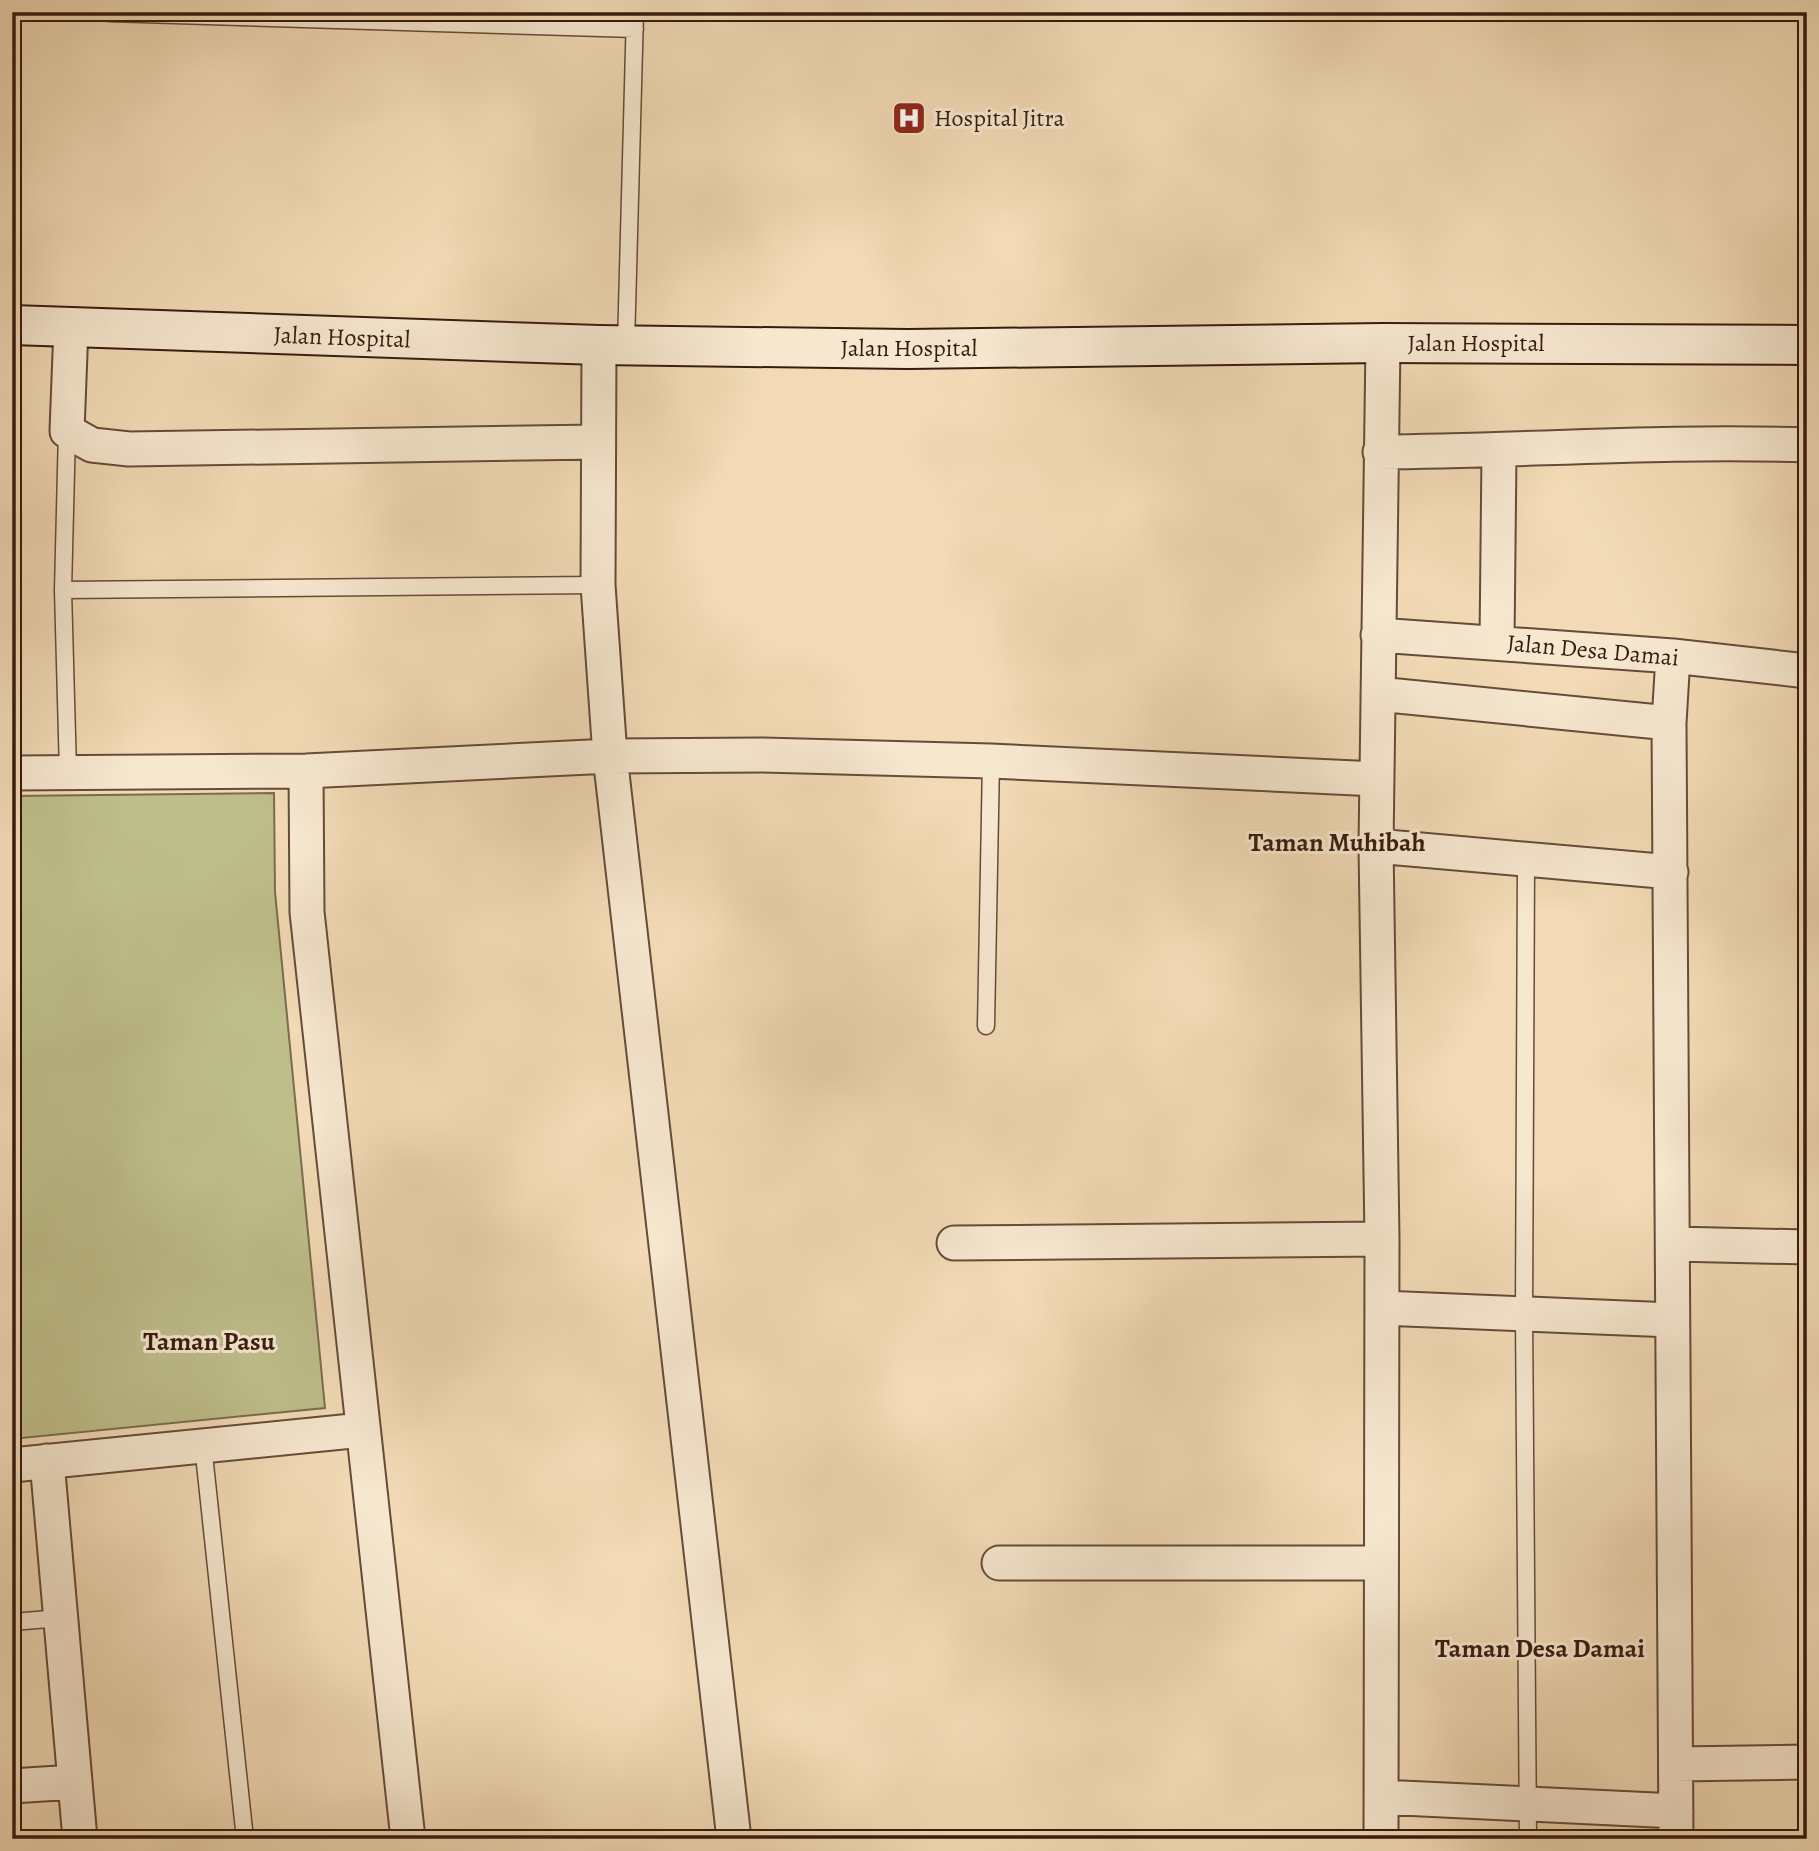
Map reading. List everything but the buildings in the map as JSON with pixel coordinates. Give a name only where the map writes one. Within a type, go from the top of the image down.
[{"type":"street","name":"Jalan Hospital","points":[[12,325],[613,345],[908,349],[1382,344],[1807,345]]},
{"type":"street","points":[[71,327],[67,431],[92,444],[129,449],[598,442]]},
{"type":"street","points":[[1381,1839],[1382,1239],[1376,846],[1382,344]]},
{"type":"street","points":[[613,345],[598,442],[598,585],[610,757],[734,1839]]},
{"type":"street","points":[[1380,452],[1499,452],[1650,443],[1807,445]]},
{"type":"street","points":[[1497,642],[1499,452]]},
{"type":"street","name":"Jalan Desa Damai","points":[[1378,635],[1673,656],[1807,671]]},
{"type":"street","points":[[1381,1797],[1528,1804],[1676,1825],[1669,723],[1673,656]]},
{"type":"street","points":[[1378,694],[1669,723]]},
{"type":"street","points":[[12,773],[306,771],[610,757],[763,755],[991,761],[1377,779]]},
{"type":"street","points":[[306,771],[307,912],[408,1839]]},
{"type":"street","points":[[1376,846],[1671,872]]},
{"type":"street","points":[[954,1243],[1382,1239]]},
{"type":"street","points":[[1674,1244],[1807,1247]]},
{"type":"street","points":[[1382,1308],[1672,1320]]},
{"type":"street","points":[[12,1465],[362,1430]]},
{"type":"street","points":[[47,1461],[80,1839]]},
{"type":"street","points":[[999,1563],[1380,1563]]},
{"type":"street","points":[[1677,1764],[1807,1762]]},
{"type":"street","points":[[12,1786],[74,1782]]},
{"type":"lane","points":[[109,13],[635,20],[613,345]]},
{"type":"lane","points":[[67,431],[63,590],[68,772]]},
{"type":"lane","points":[[63,590],[598,585]]},
{"type":"lane","points":[[986,1026],[991,761]]},
{"type":"lane","points":[[1526,859],[1524,1314],[1528,1839]]},
{"type":"lane","points":[[203,1445],[245,1839]]},
{"type":"lane","points":[[12,1622],[61,1618]]},
{"type":"green space","points":[[274,793],[275,892],[325,1408],[12,1439],[12,796]]},
{"type":"place","name":"Hospital Jitra","points":[[909,118]]},
{"type":"district","name":"Taman Muhibah","points":[[1337,842]]},
{"type":"district","name":"Taman Pasu","points":[[209,1341]]},
{"type":"district","name":"Taman Desa Damai","points":[[1540,1648]]}]
